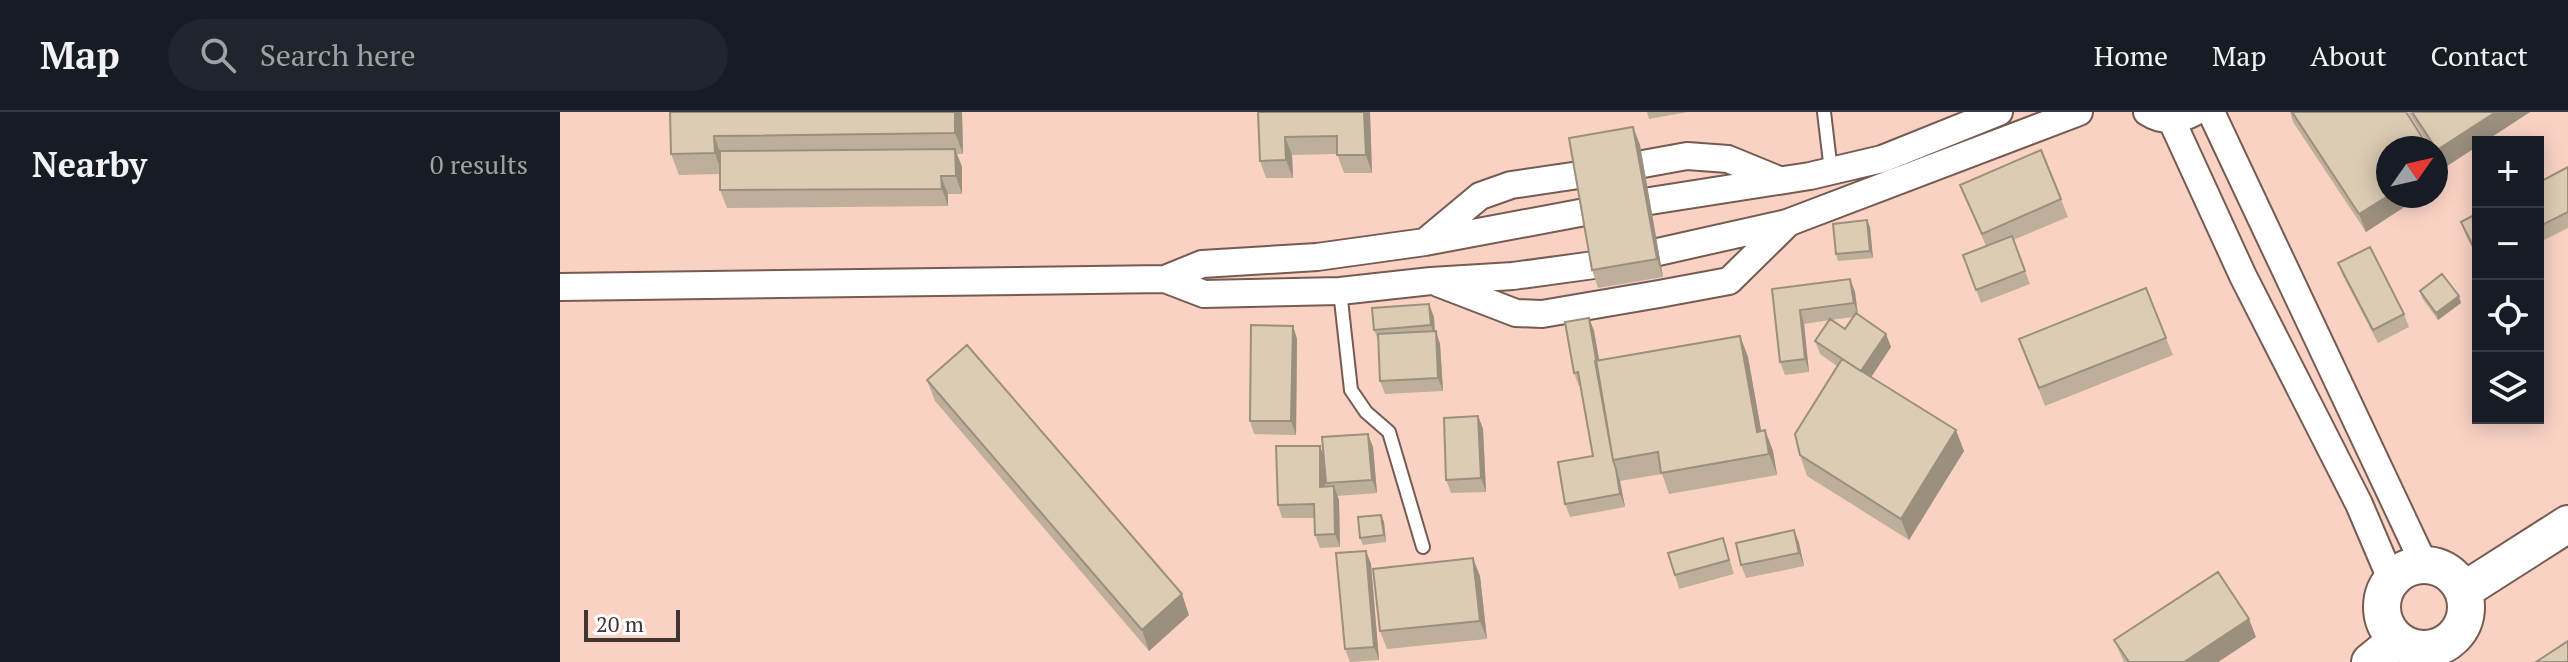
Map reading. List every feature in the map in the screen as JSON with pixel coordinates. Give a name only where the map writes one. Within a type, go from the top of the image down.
[{"type":"street","points":[[1650,201],[1831,171],[1882,159],[1999,112]]},
{"type":"street","points":[[1658,252],[1787,223],[2079,112]]},
{"type":"street","points":[[2211,112],[2424,564]]},
{"type":"street","points":[[2171,114],[2243,276],[2359,504],[2391,579]]},
{"type":"street","points":[[1643,164],[1687,156],[1728,159],[1779,180]]},
{"type":"street","points":[[1425,242],[1480,196],[1511,185],[1579,175]]},
{"type":"street","points":[[560,287],[1165,279],[1202,264],[1317,257],[1425,242],[1585,212]]},
{"type":"street","points":[[1431,281],[1516,313],[1542,314],[1729,281],[1787,223]]},
{"type":"street","points":[[1165,279],[1204,294],[1340,291],[1513,276],[1594,265]]},
{"type":"street","points":[[2463,591],[2568,524]]},
{"type":"street","points":[[2424,564],[2449,572],[2460,583],[2467,611],[2464,624],[2447,643],[2432,649],[2384,651],[2387,628],[2382,614],[2382,599],[2391,579],[2402,570],[2424,564]]},
{"type":"lane","points":[[1824,112],[1831,171]]},
{"type":"lane","points":[[1340,291],[1351,390],[1366,412],[1389,432],[1423,547]]},
{"type":"shaded area","points":[[560,112],[2568,112],[2568,662],[560,662]]},
{"type":"building","points":[[670,112],[955,112],[955,133],[714,136],[715,153],[671,154]]},
{"type":"building","points":[[1258,112],[1364,112],[1366,155],[1337,155],[1337,136],[1285,137],[1286,160],[1260,161]]},
{"type":"building","points":[[2292,112],[2406,112],[2421,136],[2376,136],[2376,203],[2359,214]]},
{"type":"building","points":[[2412,112],[2496,112],[2448,143],[2448,136],[2428,136]]},
{"type":"building","points":[[1633,127],[1657,259],[1592,270],[1569,138]]},
{"type":"building","points":[[955,149],[956,176],[941,176],[942,189],[720,190],[720,151]]},
{"type":"building","points":[[2041,150],[2061,199],[1982,234],[1960,185]]},
{"type":"building","points":[[2568,167],[2568,212],[2544,224],[2544,208],[2544,180]]},
{"type":"building","points":[[2472,216],[2472,244],[2461,222]]},
{"type":"building","points":[[1867,220],[1870,251],[1836,254],[1833,224]]},
{"type":"building","points":[[2012,236],[2025,271],[1976,290],[1963,255]]},
{"type":"building","points":[[2370,247],[2404,314],[2373,330],[2338,263]]},
{"type":"building","points":[[2442,274],[2459,296],[2436,313],[2420,291]]},
{"type":"building","points":[[1850,279],[1854,303],[1800,310],[1805,359],[1780,362],[1772,289]]},
{"type":"building","points":[[2146,288],[2166,338],[2039,388],[2019,339]]},
{"type":"building","points":[[1429,304],[1431,325],[1374,330],[1372,308]]},
{"type":"building","points":[[1856,313],[1886,334],[1861,371],[1815,341],[1830,319],[1845,329]]},
{"type":"building","points":[[1589,318],[1620,494],[1565,504],[1558,462],[1593,456],[1578,372],[1574,373],[1565,322]]},
{"type":"building","points":[[1251,325],[1293,326],[1291,421],[1250,421]]},
{"type":"building","points":[[1436,331],[1438,378],[1380,381],[1378,334]]},
{"type":"building","points":[[1740,336],[1757,432],[1765,430],[1769,454],[1661,473],[1658,452],[1613,460],[1595,361]]},
{"type":"building","points":[[967,345],[1182,594],[1142,630],[927,380]]},
{"type":"building","points":[[1842,359],[1956,430],[1901,519],[1800,455],[1795,434]]},
{"type":"building","points":[[1478,416],[1481,478],[1446,480],[1444,418]]},
{"type":"building","points":[[1368,434],[1372,480],[1326,483],[1322,437]]},
{"type":"building","points":[[1276,446],[1320,446],[1320,487],[1334,486],[1335,534],[1315,535],[1314,504],[1278,505]]},
{"type":"building","points":[[1381,515],[1384,535],[1360,538],[1358,517]]},
{"type":"building","points":[[1794,530],[1799,553],[1741,565],[1736,543]]},
{"type":"building","points":[[1723,538],[1729,560],[1675,575],[1668,553]]},
{"type":"building","points":[[1366,551],[1374,647],[1345,649],[1336,553]]},
{"type":"building","points":[[1473,558],[1480,621],[1380,631],[1373,569]]},
{"type":"building","points":[[2218,572],[2249,619],[2184,662],[2129,662],[2114,640]]},
{"type":"building","points":[[2568,641],[2568,662],[2536,662]]}]
